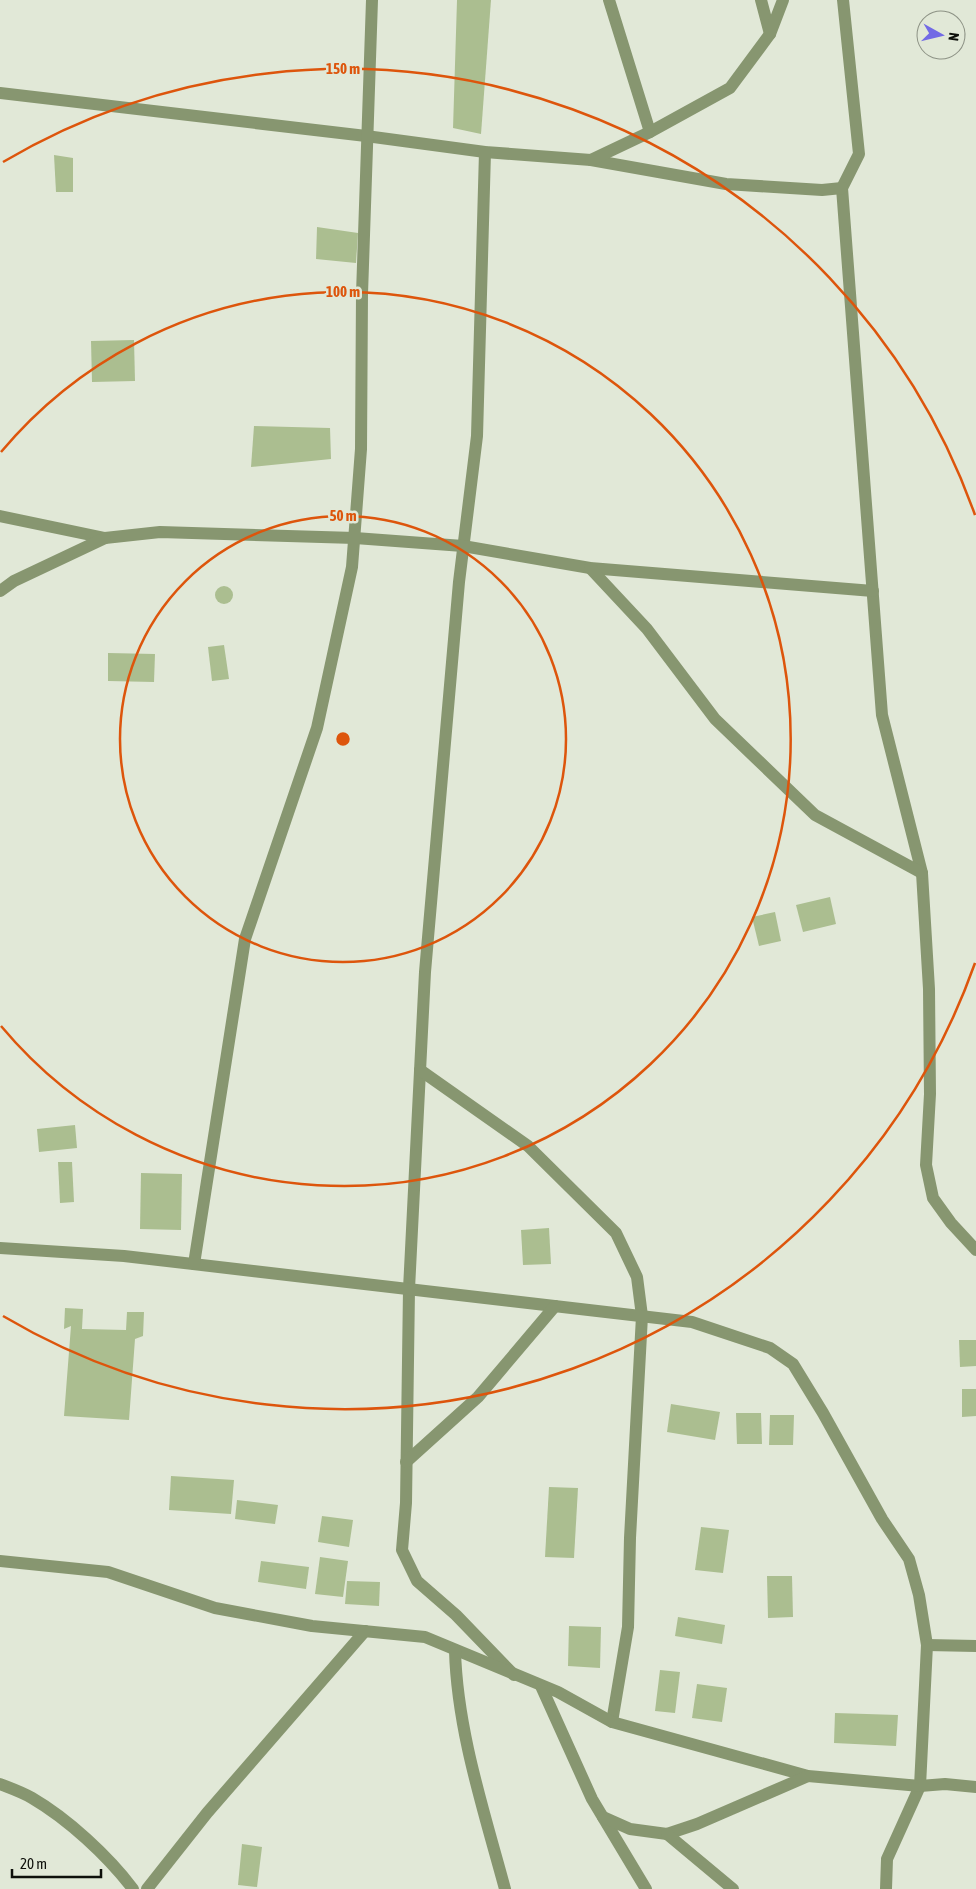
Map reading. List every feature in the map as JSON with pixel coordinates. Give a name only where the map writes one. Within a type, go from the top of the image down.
[{"type":"street","points":[[194,1264],[245,939],[317,728],[352,567],[361,449],[362,294],[372,0]]},
{"type":"street","points":[[609,0],[650,132]]},
{"type":"street","points":[[760,0],[770,34]]},
{"type":"street","points":[[591,160],[650,132],[730,88],[770,34],[783,0]]},
{"type":"street","points":[[843,0],[859,154],[842,188],[882,715],[922,874],[929,989],[930,1094],[926,1165],[933,1198],[951,1223],[976,1250]]},
{"type":"street","points":[[0,93],[366,136],[485,152],[591,160],[726,184],[822,190],[842,188]]},
{"type":"street","points":[[485,152],[477,436],[463,546],[425,972],[409,1289],[406,1462],[402,1550],[417,1581],[456,1615],[514,1675]]},
{"type":"street","points":[[0,516],[105,538],[160,532],[355,538],[463,546],[590,568],[872,591]]},
{"type":"street","points":[[0,592],[14,580],[105,538]]},
{"type":"street","points":[[590,568],[647,629],[715,719],[815,815],[922,874]]},
{"type":"street","points":[[420,1070],[528,1146],[616,1233],[637,1277],[642,1316],[630,1538],[628,1627],[612,1722]]},
{"type":"street","points":[[0,1248],[124,1256],[692,1322],[770,1348],[793,1364],[823,1413],[882,1519],[910,1559],[919,1595],[927,1645],[920,1786],[887,1859],[886,1889]]},
{"type":"street","points":[[406,1462],[478,1397],[555,1306]]},
{"type":"street","points":[[0,1561],[108,1572],[215,1608],[312,1626],[425,1638],[541,1686],[612,1722],[808,1776],[920,1786],[945,1784],[976,1787]]},
{"type":"street","points":[[147,1889],[207,1813],[365,1631]]},
{"type":"street","points":[[927,1645],[976,1646]]},
{"type":"street","points":[[455,1650],[456,1679],[475,1778],[505,1889]]},
{"type":"street","points":[[541,1686],[592,1798],[646,1889]]},
{"type":"street","points":[[603,1817],[630,1829],[667,1834],[697,1824],[808,1776]]},
{"type":"street","points":[[0,1784],[32,1798],[87,1840],[118,1870],[133,1889]]},
{"type":"street","points":[[667,1834],[733,1889]]},
{"type":"building","points":[[457,0],[491,0],[481,134],[453,128]]},
{"type":"building","points":[[54,155],[73,158],[73,192],[56,192]]},
{"type":"building","points":[[317,227],[358,233],[356,263],[316,259]]},
{"type":"building","points":[[134,340],[135,381],[92,382],[91,341]]},
{"type":"building","points":[[254,426],[330,428],[331,459],[251,467]]},
{"type":"building","points":[[220,586],[228,586],[233,591],[231,602],[220,604],[215,599],[215,591]]},
{"type":"building","points":[[224,645],[229,679],[212,681],[208,647]]},
{"type":"building","points":[[108,653],[155,654],[154,682],[108,681]]},
{"type":"building","points":[[830,897],[836,924],[803,932],[796,905]]},
{"type":"building","points":[[775,912],[781,941],[759,946],[752,917]]},
{"type":"building","points":[[75,1125],[77,1148],[39,1152],[37,1129]]},
{"type":"building","points":[[58,1162],[72,1162],[74,1202],[60,1203]]},
{"type":"building","points":[[141,1173],[182,1174],[181,1230],[140,1229]]},
{"type":"building","points":[[549,1228],[551,1264],[523,1265],[521,1230]]},
{"type":"building","points":[[65,1308],[83,1309],[82,1329],[126,1330],[127,1312],[144,1312],[143,1336],[135,1339],[129,1420],[64,1416],[71,1326],[64,1329]]},
{"type":"building","points":[[959,1340],[976,1340],[976,1366],[960,1367]]},
{"type":"building","points":[[962,1389],[976,1389],[976,1416],[962,1417]]},
{"type":"building","points":[[671,1404],[720,1412],[715,1440],[667,1432]]},
{"type":"building","points":[[736,1413],[761,1413],[762,1444],[737,1444]]},
{"type":"building","points":[[770,1415],[794,1415],[793,1445],[769,1445]]},
{"type":"building","points":[[171,1476],[234,1480],[231,1514],[169,1510]]},
{"type":"building","points":[[549,1487],[578,1488],[574,1558],[545,1557]]},
{"type":"building","points":[[237,1500],[278,1505],[275,1524],[235,1519]]},
{"type":"building","points":[[322,1516],[353,1520],[349,1547],[318,1542]]},
{"type":"building","points":[[701,1527],[729,1530],[723,1573],[695,1570]]},
{"type":"building","points":[[320,1557],[348,1561],[343,1597],[315,1594]]},
{"type":"building","points":[[261,1561],[309,1567],[306,1589],[258,1582]]},
{"type":"building","points":[[767,1576],[792,1576],[793,1617],[768,1618]]},
{"type":"building","points":[[347,1581],[380,1582],[379,1606],[345,1604]]},
{"type":"building","points":[[678,1617],[725,1625],[722,1644],[675,1636]]},
{"type":"building","points":[[569,1626],[601,1627],[600,1668],[568,1666]]},
{"type":"building","points":[[660,1670],[680,1672],[675,1713],[655,1711]]},
{"type":"building","points":[[697,1684],[727,1688],[722,1722],[692,1718]]},
{"type":"building","points":[[835,1713],[898,1715],[896,1746],[834,1743]]},
{"type":"building","points":[[242,1844],[262,1847],[257,1887],[238,1885]]}]
